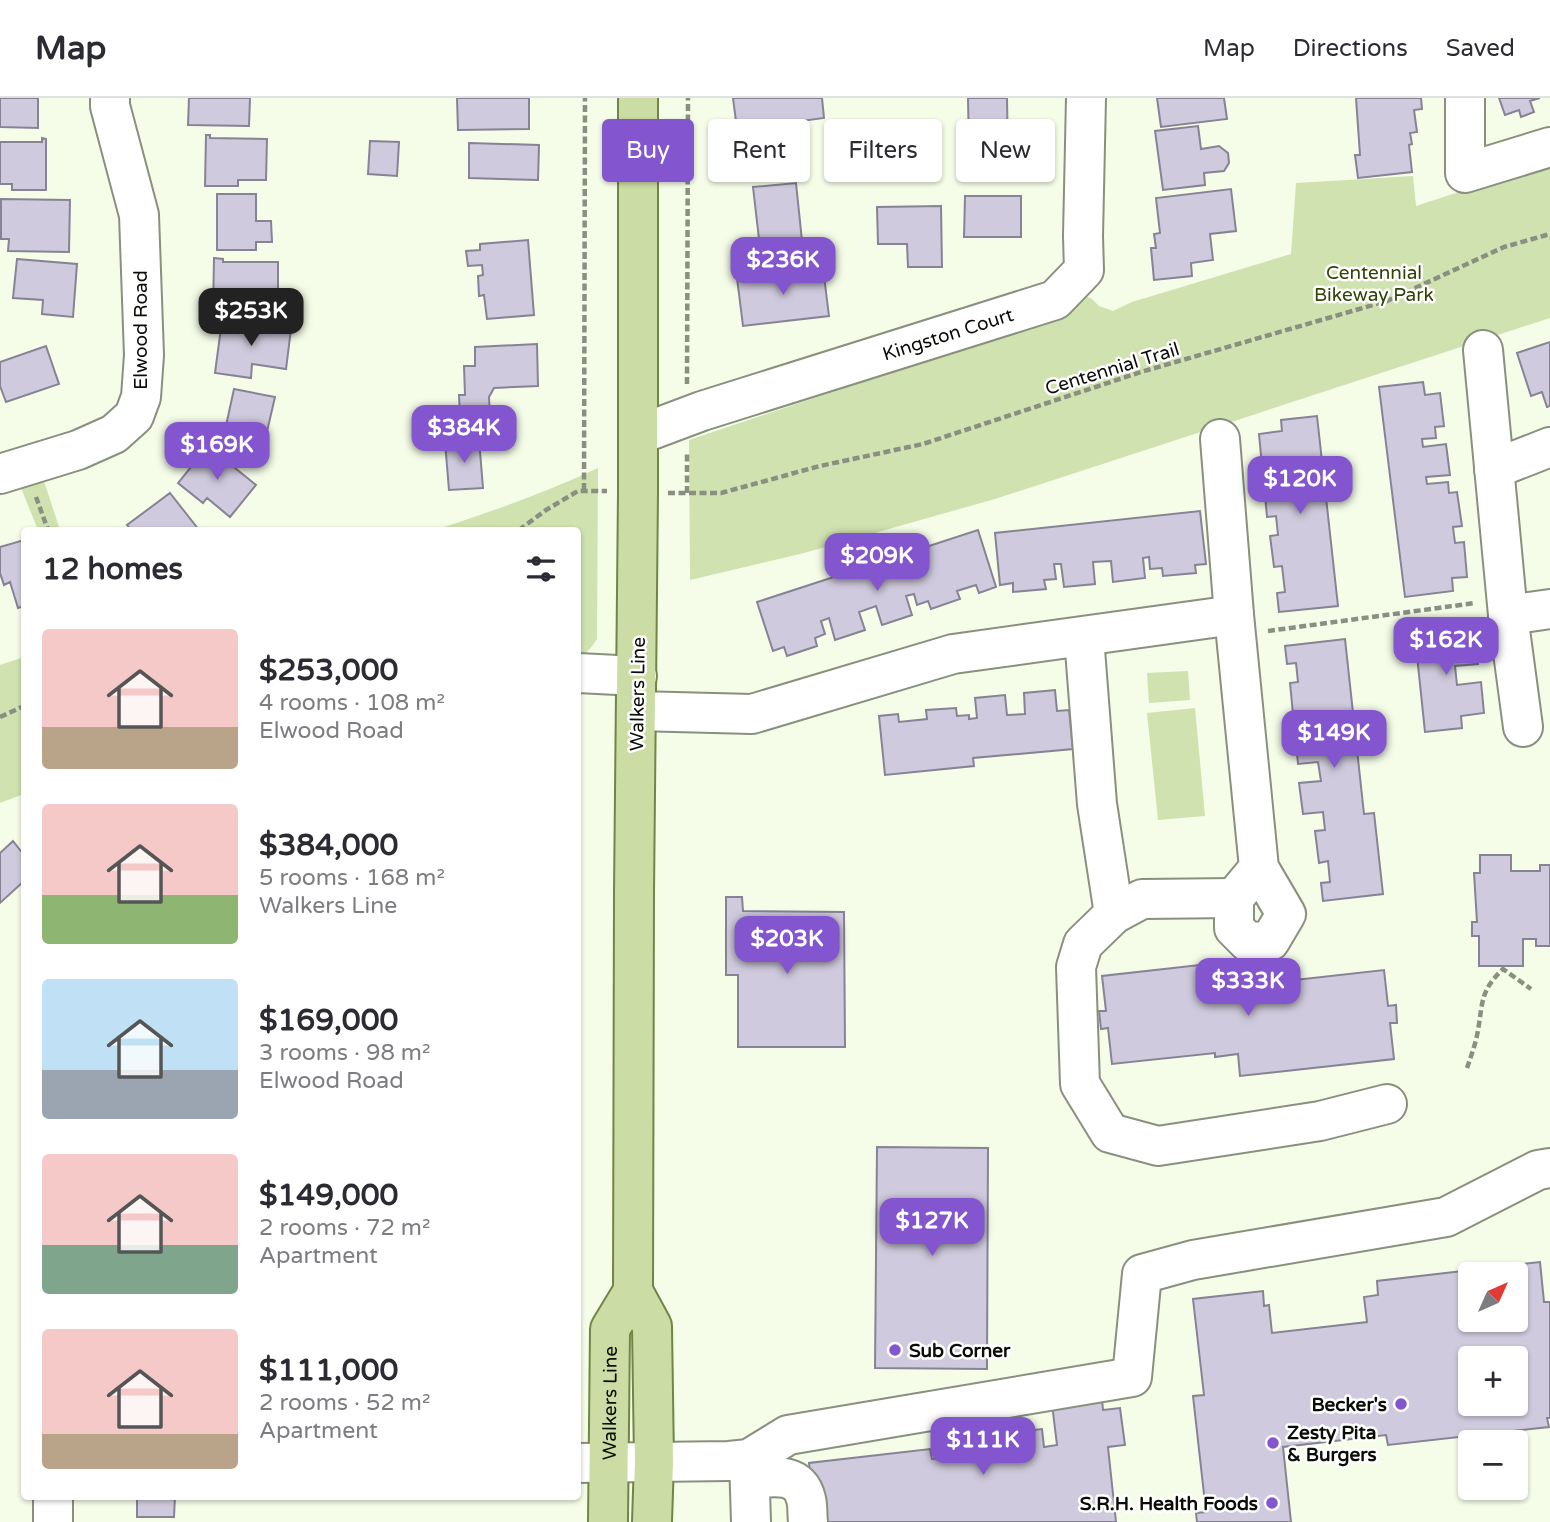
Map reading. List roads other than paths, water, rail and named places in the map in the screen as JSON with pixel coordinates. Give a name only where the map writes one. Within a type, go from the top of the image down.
[{"type":"main road","name":"Walkers Line","points":[[638,98],[633,1291],[652,1326],[652,1522]]},
{"type":"main road","name":"Walkers Line","points":[[608,1522],[593,1463],[610,1329],[633,1291]]},
{"type":"street","name":"Elwood Road","points":[[0,474],[78,450],[114,434],[134,416],[141,397],[144,355],[139,215],[110,98]]},
{"type":"street","name":"Kingston Court","points":[[638,435],[687,416],[1055,300],[1083,270],[1086,98]]},
{"type":"street","points":[[1465,98],[1465,173],[1550,147]]},
{"type":"street","points":[[1483,350],[1507,606],[1523,727]]},
{"type":"street","points":[[1220,439],[1259,868],[1286,914],[1270,941],[1248,942],[1234,928],[1234,898],[1259,868]]},
{"type":"street","points":[[1494,468],[1550,447]]},
{"type":"street","points":[[1507,606],[1550,609]]},
{"type":"street","points":[[581,674],[637,694],[752,714],[953,654],[1084,637],[1235,625]]},
{"type":"street","points":[[1084,637],[1097,804],[1114,914]]},
{"type":"street","points":[[1234,898],[1142,899],[1114,914],[1083,944],[1076,968],[1080,1084],[1110,1133],[1158,1146],[1320,1121],[1387,1104]]},
{"type":"street","points":[[750,1469],[788,1436],[1132,1377],[1142,1274],[1193,1260],[1446,1217],[1538,1170],[1550,1168]]},
{"type":"street","points":[[593,1463],[729,1461],[750,1469],[782,1475],[801,1489],[806,1499],[808,1522]]},
{"type":"street","points":[[750,1469],[751,1522]]},
{"type":"street","points":[[53,1500],[53,1522]]},
{"type":"place","name":"Sub Corner","points":[[895,1350]]},
{"type":"place","name":"Becker's","points":[[1401,1404]]},
{"type":"place","name":"Zesty Pita & Burgers","points":[[1273,1443]]},
{"type":"place","name":"S.R.H. Health Foods","points":[[1272,1503]]},
{"type":"park label","name":"Centennial Bikeway Park","points":[[1374,283]]}]
